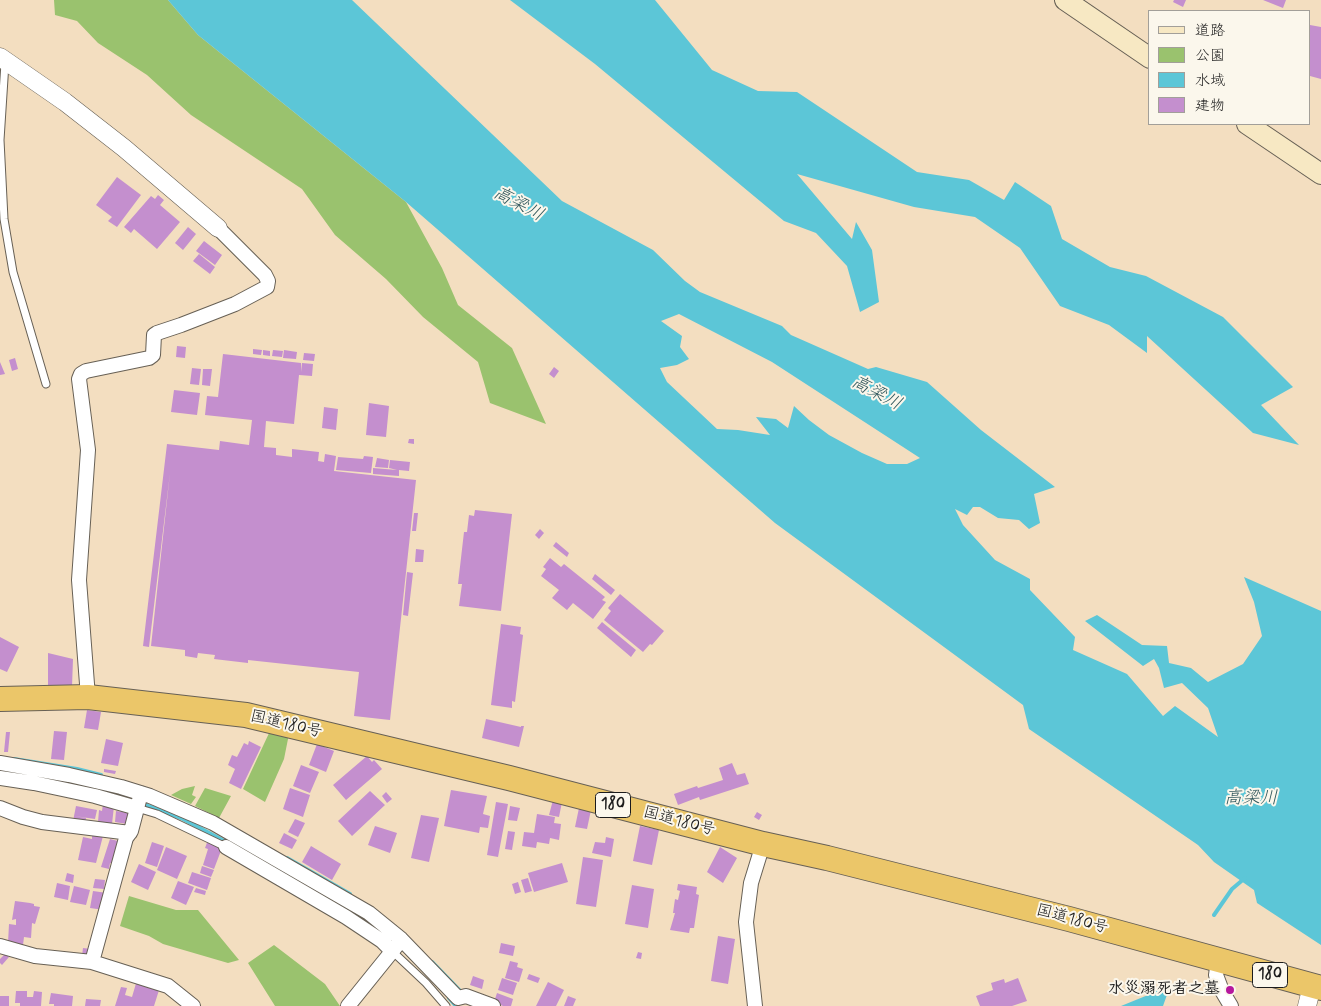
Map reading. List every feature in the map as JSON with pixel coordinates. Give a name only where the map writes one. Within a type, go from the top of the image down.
[{"type":"highway","name":"国道180号","points":[[0,700],[88,697],[246,715],[509,778],[763,844],[827,858],[1069,919],[1218,961],[1313,994]]},
{"type":"main road","points":[[1065,0],[1148,57]]},
{"type":"main road","points":[[1248,125],[1321,174]]},
{"type":"street","points":[[3,59],[65,102],[124,148],[218,228],[265,275],[268,281],[267,287],[235,304],[156,333],[154,335],[153,355],[149,358],[86,371],[81,374],[88,450],[79,580],[88,697]]},
{"type":"street","points":[[0,763],[95,780],[139,801],[213,823],[369,913],[397,945],[463,999],[493,1006]]},
{"type":"street","points":[[0,778],[95,796],[139,801]]},
{"type":"street","points":[[92,962],[126,838],[130,833],[139,801]]},
{"type":"street","points":[[0,808],[42,822],[130,833]]},
{"type":"street","points":[[755,1006],[746,922],[751,883],[763,844]]},
{"type":"street","points":[[226,847],[346,917],[382,941],[397,945]]},
{"type":"street","points":[[348,1006],[397,945]]},
{"type":"street","points":[[0,946],[35,956],[92,962],[168,986],[193,1006]]},
{"type":"street","points":[[1218,961],[1216,975],[1222,991],[1231,1006]]},
{"type":"lane","points":[[3,59],[0,140],[4,219],[13,272],[46,384]]},
{"type":"lane","points":[[139,801],[157,814],[226,847]]},
{"type":"lane","points":[[397,945],[446,1006]]},
{"type":"green space","points":[[54,0],[168,0],[198,35],[406,202],[442,268],[458,305],[512,348],[546,424],[490,403],[478,362],[423,317],[386,279],[335,235],[302,189],[191,115],[147,75],[98,43],[77,21],[55,15]]},
{"type":"green space","points":[[270,731],[289,734],[284,759],[265,802],[243,789]]},
{"type":"green space","points":[[195,786],[192,795],[196,797],[191,804],[171,795],[182,789]]},
{"type":"green space","points":[[205,788],[231,796],[219,818],[195,806]]},
{"type":"green space","points":[[129,896],[176,910],[198,910],[239,960],[228,963],[163,944],[149,936],[120,926]]},
{"type":"green space","points":[[274,945],[325,984],[340,1006],[275,1006],[248,963]]},
{"type":"water","name":"高梁川","points":[[168,0],[352,0],[562,201],[653,250],[685,281],[700,292],[782,326],[791,335],[868,369],[876,367],[927,382],[981,430],[1055,487],[1034,494],[1040,523],[1029,529],[1019,520],[998,518],[980,507],[973,507],[967,515],[955,509],[963,525],[995,560],[1030,579],[1030,590],[1075,637],[1073,650],[1127,674],[1163,716],[1175,706],[1218,737],[1208,708],[1182,683],[1164,688],[1159,668],[1154,659],[1143,666],[1085,621],[1097,615],[1142,645],[1167,646],[1169,663],[1191,668],[1208,682],[1243,664],[1262,636],[1254,602],[1244,577],[1321,611],[1321,945],[1257,903],[1254,890],[1214,862],[1198,845],[1029,729],[1023,705],[775,523],[406,202],[198,35]],"holes":[[[679,314],[772,362],[920,458],[907,464],[887,464],[829,435],[794,406],[788,428],[776,419],[756,417],[770,435],[717,429],[667,382],[660,368],[677,365],[689,359],[680,347],[682,336],[661,321]]]},
{"type":"water","points":[[510,0],[655,0],[712,70],[758,91],[797,92],[917,172],[969,180],[1004,200],[1015,182],[1051,206],[1062,239],[1110,267],[1146,276],[1223,317],[1293,387],[1261,405],[1299,445],[1253,433],[1147,336],[1147,353],[1109,325],[1060,306],[1020,248],[975,217],[914,207],[797,174],[852,239],[856,222],[872,250],[879,302],[860,312],[847,266],[816,233],[784,221],[595,64]]},
{"type":"water","points":[[1159,985],[1168,992],[1163,1006],[1121,1006],[1153,993]]},
{"type":"building","points":[[1174,0],[1186,0],[1183,7],[1173,2]]},
{"type":"building","points":[[1263,0],[1286,0],[1283,8]]},
{"type":"building","points":[[1311,25],[1321,27],[1321,79],[1311,76]]},
{"type":"building","points":[[117,177],[141,195],[117,227],[108,221],[112,217],[96,205]]},
{"type":"building","points":[[158,195],[164,200],[160,205],[180,222],[157,249],[134,229],[131,233],[124,227],[151,196],[155,199]]},
{"type":"building","points":[[188,227],[196,234],[183,250],[175,243]]},
{"type":"building","points":[[204,241],[222,255],[215,265],[196,251]]},
{"type":"building","points":[[199,254],[215,267],[210,274],[193,261]]},
{"type":"building","points":[[177,346],[186,347],[185,358],[176,357]]},
{"type":"building","points":[[253,349],[262,350],[261,355],[253,354]]},
{"type":"building","points":[[263,350],[270,351],[270,356],[263,355]]},
{"type":"building","points":[[273,350],[283,351],[282,357],[272,356]]},
{"type":"building","points":[[284,350],[297,352],[296,359],[283,358]]},
{"type":"building","points":[[304,353],[315,354],[314,361],[303,360]]},
{"type":"building","points":[[223,354],[301,363],[301,372],[302,363],[313,364],[312,376],[299,375],[294,424],[266,421],[264,447],[276,448],[276,455],[292,457],[292,449],[319,452],[318,461],[324,462],[325,454],[336,456],[334,471],[416,480],[390,720],[354,716],[359,672],[248,660],[248,663],[214,659],[215,655],[198,653],[197,658],[185,656],[185,650],[151,646],[170,473],[149,647],[143,646],[167,444],[219,450],[220,441],[249,445],[252,420],[205,415],[207,396],[218,397]]},
{"type":"building","points":[[15,358],[18,369],[12,371],[9,360]]},
{"type":"building","points":[[0,362],[5,374],[0,375]]},
{"type":"building","points":[[554,367],[559,371],[554,378],[549,374]]},
{"type":"building","points":[[192,368],[201,369],[199,385],[190,384]]},
{"type":"building","points":[[203,369],[212,369],[210,386],[202,385]]},
{"type":"building","points":[[174,390],[200,393],[197,415],[171,412]]},
{"type":"building","points":[[369,403],[389,406],[386,437],[366,435]]},
{"type":"building","points":[[324,407],[338,409],[336,430],[322,428]]},
{"type":"building","points":[[409,439],[414,439],[414,444],[408,443]]},
{"type":"building","points":[[364,456],[373,457],[371,473],[336,470],[338,457],[363,459]]},
{"type":"building","points":[[377,458],[389,460],[388,468],[375,467]]},
{"type":"building","points":[[390,460],[410,462],[409,471],[399,470],[399,476],[373,474],[373,468],[397,470],[389,468]]},
{"type":"building","points":[[475,510],[512,514],[501,611],[459,606],[462,584],[458,584],[464,532],[467,532],[469,515],[474,516]]},
{"type":"building","points":[[414,513],[418,513],[416,531],[412,531]]},
{"type":"building","points":[[540,529],[544,533],[539,539],[535,535]]},
{"type":"building","points":[[556,542],[569,553],[567,557],[553,546]]},
{"type":"building","points":[[416,549],[424,550],[423,562],[415,562]]},
{"type":"building","points":[[550,558],[561,567],[564,564],[605,597],[602,600],[606,602],[593,619],[573,603],[567,610],[552,598],[559,590],[541,576],[546,569],[543,567]]},
{"type":"building","points":[[407,572],[413,573],[408,616],[403,615]]},
{"type":"building","points":[[595,574],[615,590],[611,595],[592,579]]},
{"type":"building","points":[[620,594],[664,631],[643,652],[604,620],[611,611],[608,608]]},
{"type":"building","points":[[602,622],[636,650],[631,657],[597,628]]},
{"type":"building","points":[[501,624],[521,627],[520,634],[523,635],[515,702],[512,701],[512,708],[491,705]]},
{"type":"building","points":[[0,637],[19,647],[7,672],[0,669]]},
{"type":"building","points":[[48,653],[73,659],[72,687],[48,685]]},
{"type":"building","points":[[87,710],[101,712],[98,730],[84,728]]},
{"type":"building","points":[[486,719],[521,727],[524,726],[519,747],[482,738]]},
{"type":"building","points":[[54,731],[67,732],[64,760],[51,759]]},
{"type":"building","points":[[6,732],[10,732],[8,752],[4,752]]},
{"type":"building","points":[[106,739],[123,743],[118,766],[101,763]]},
{"type":"building","points":[[249,741],[261,747],[241,789],[229,783],[235,769],[228,765],[232,755],[237,757],[244,743],[248,745]]},
{"type":"building","points":[[317,744],[334,751],[326,772],[309,765]]},
{"type":"building","points":[[367,756],[372,762],[374,760],[382,769],[346,800],[333,785]]},
{"type":"building","points":[[732,763],[737,775],[745,773],[749,784],[700,800],[699,797],[678,805],[674,794],[723,780],[719,768]]},
{"type":"building","points":[[301,765],[319,772],[310,793],[293,786]]},
{"type":"building","points":[[104,769],[116,771],[115,774],[104,772]]},
{"type":"building","points":[[290,788],[310,795],[303,817],[283,809]]},
{"type":"building","points":[[451,790],[487,796],[483,814],[490,816],[488,828],[480,827],[479,833],[444,826]]},
{"type":"building","points":[[370,791],[385,805],[352,836],[338,821]]},
{"type":"building","points":[[386,792],[392,799],[387,803],[382,796]]},
{"type":"building","points":[[553,800],[562,802],[559,817],[549,815]]},
{"type":"building","points":[[496,802],[508,804],[498,857],[487,855]]},
{"type":"building","points":[[103,804],[114,806],[112,824],[98,822],[99,810],[102,811]]},
{"type":"building","points":[[76,806],[97,810],[95,819],[74,816]]},
{"type":"building","points":[[510,806],[520,808],[517,821],[508,820]]},
{"type":"building","points":[[579,808],[591,810],[587,829],[575,827]]},
{"type":"building","points":[[116,811],[129,813],[127,824],[115,822]]},
{"type":"building","points":[[757,812],[762,815],[759,820],[754,817]]},
{"type":"building","points":[[537,814],[555,817],[554,823],[561,824],[559,840],[550,838],[549,844],[537,842],[536,848],[522,846],[524,832],[534,833]]},
{"type":"building","points":[[421,815],[439,818],[429,862],[411,858]]},
{"type":"building","points":[[74,816],[86,818],[85,824],[73,822]]},
{"type":"building","points":[[295,819],[305,823],[298,837],[288,832]]},
{"type":"building","points":[[375,826],[397,833],[390,853],[368,845]]},
{"type":"building","points":[[640,826],[659,830],[652,865],[633,861]]},
{"type":"building","points":[[508,831],[515,832],[512,850],[505,849]]},
{"type":"building","points":[[284,833],[297,840],[292,849],[279,843]]},
{"type":"building","points":[[92,835],[103,836],[96,863],[78,860],[83,837],[92,839]]},
{"type":"building","points":[[606,837],[614,839],[611,857],[592,853],[595,842],[605,843]]},
{"type":"building","points":[[110,839],[118,841],[115,864],[110,863],[109,869],[101,867]]},
{"type":"building","points":[[208,840],[212,842],[211,844],[222,848],[214,869],[203,865],[208,849],[205,848]]},
{"type":"building","points":[[152,842],[164,846],[157,867],[145,863]]},
{"type":"building","points":[[311,846],[341,864],[332,880],[302,862]]},
{"type":"building","points":[[166,847],[187,856],[177,879],[157,870]]},
{"type":"building","points":[[720,847],[737,858],[723,883],[707,872]]},
{"type":"building","points":[[583,857],[603,860],[596,907],[576,904]]},
{"type":"building","points":[[562,863],[568,882],[534,892],[528,873]]},
{"type":"building","points":[[139,864],[156,872],[148,890],[131,882]]},
{"type":"building","points":[[202,866],[214,870],[211,877],[200,873]]},
{"type":"building","points":[[192,872],[211,878],[207,890],[188,883]]},
{"type":"building","points":[[67,873],[74,875],[73,883],[65,881]]},
{"type":"building","points":[[528,878],[532,891],[525,893],[521,880]]},
{"type":"building","points":[[95,879],[105,880],[104,889],[93,888]]},
{"type":"building","points":[[178,881],[194,887],[186,905],[171,898]]},
{"type":"building","points":[[518,882],[521,892],[515,894],[512,884]]},
{"type":"building","points":[[57,883],[70,886],[68,900],[54,897]]},
{"type":"building","points":[[678,884],[697,887],[696,894],[699,895],[694,928],[690,928],[689,933],[670,930],[675,913],[673,913],[675,899],[678,900],[680,891],[677,890]]},
{"type":"building","points":[[632,885],[654,889],[648,928],[625,924]]},
{"type":"building","points":[[74,886],[90,890],[86,905],[70,902]]},
{"type":"building","points":[[196,888],[206,891],[205,895],[194,892]]},
{"type":"building","points":[[93,891],[107,893],[104,910],[90,908]]},
{"type":"building","points":[[15,901],[30,903],[40,907],[35,924],[32,923],[31,938],[24,937],[23,945],[8,943],[9,924],[16,925],[16,919],[12,920]]},
{"type":"building","points":[[718,936],[735,939],[728,984],[711,981]]},
{"type":"building","points":[[501,943],[515,946],[513,956],[499,953]]},
{"type":"building","points":[[83,948],[91,949],[90,957],[82,956]]},
{"type":"building","points":[[638,952],[642,953],[641,959],[636,958]]},
{"type":"building","points":[[5,954],[9,957],[2,965],[0,959]]},
{"type":"building","points":[[510,961],[518,963],[517,967],[523,969],[519,982],[505,978]]},
{"type":"building","points":[[529,974],[540,978],[538,983],[527,979]]},
{"type":"building","points":[[473,976],[484,980],[482,989],[470,985]]},
{"type":"building","points":[[502,978],[517,983],[513,995],[498,990]]},
{"type":"building","points":[[1018,978],[1027,1001],[1012,1006],[980,1006],[976,996],[993,990],[991,983],[1004,979],[1005,983]]},
{"type":"building","points":[[137,980],[160,987],[154,1006],[115,1006],[121,987],[127,988],[125,995],[132,997]]},
{"type":"building","points":[[548,982],[564,990],[556,1006],[536,1006]]},
{"type":"building","points":[[16,991],[27,991],[27,997],[33,997],[34,991],[42,992],[41,1006],[20,1006],[20,1003],[15,1003]]},
{"type":"building","points":[[51,993],[73,996],[72,1006],[54,1006],[54,1004],[49,1004]]},
{"type":"building","points":[[497,993],[513,999],[511,1006],[503,1006],[494,1002]]},
{"type":"building","points":[[0,996],[9,996],[9,1006],[0,1006]]},
{"type":"building","points":[[568,996],[576,999],[573,1006],[564,1006]]},
{"type":"building","points":[[86,999],[101,1000],[100,1006],[85,1006]]},
{"type":"waterway","points":[[14,759],[77,769],[101,775]]},
{"type":"waterway","points":[[0,771],[88,787],[135,801]]},
{"type":"waterway","points":[[141,803],[183,819],[228,843]]},
{"type":"waterway","points":[[287,858],[350,894]]},
{"type":"waterway","points":[[1214,915],[1232,889],[1245,878]]},
{"type":"waterway","points":[[348,910],[360,919]]},
{"type":"waterway","points":[[432,962],[462,993]]},
{"type":"waterway","points":[[449,998],[456,1006]]},
{"type":"place","name":"水災溺死者之墓","points":[[1230,990]]}]
